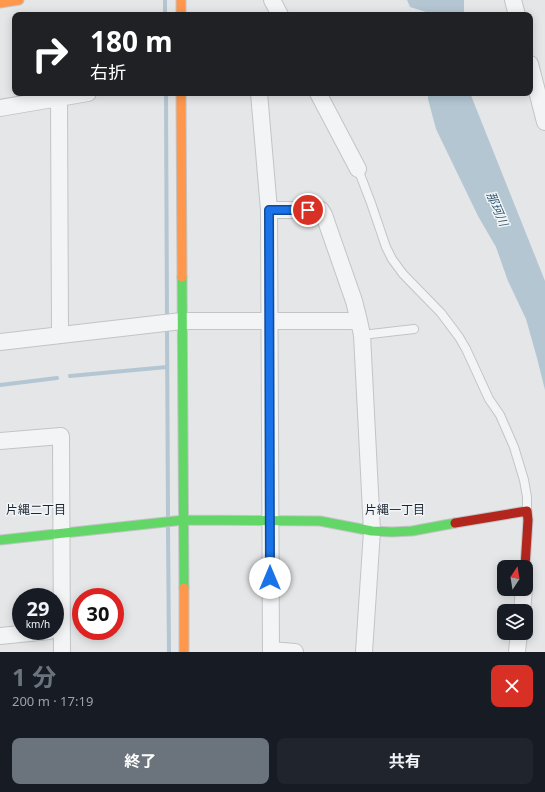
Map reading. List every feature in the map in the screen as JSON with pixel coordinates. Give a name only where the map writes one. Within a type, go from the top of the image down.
[{"type":"street","points":[[0,3],[19,0]]},
{"type":"street","points":[[181,0],[181,12]]},
{"type":"street","points":[[272,0],[278,12]]},
{"type":"street","points":[[513,0],[516,12]]},
{"type":"street","points":[[533,76],[545,122]]},
{"type":"street","points":[[0,108],[71,96]]},
{"type":"street","points":[[181,96],[184,652]]},
{"type":"street","points":[[260,96],[269,210],[271,651],[295,652]]},
{"type":"street","points":[[320,96],[358,169]]},
{"type":"street","points":[[59,98],[60,335]]},
{"type":"street","points":[[269,210],[321,210],[354,301],[360,328],[372,531],[364,652]]},
{"type":"street","points":[[0,342],[182,322],[269,320],[360,328]]},
{"type":"street","points":[[0,441],[61,436],[62,534],[58,588]]},
{"type":"street","points":[[0,540],[184,520],[320,521],[372,531],[412,531],[527,511],[528,520],[525,560]]},
{"type":"street","points":[[0,636],[12,635]]},
{"type":"street","points":[[58,640],[62,652]]},
{"type":"street","points":[[517,652],[518,640]]},
{"type":"lane","points":[[358,169],[392,259],[403,274],[441,313],[459,337],[489,399],[495,405],[500,415],[514,447],[524,480],[527,497],[527,511]]},
{"type":"lane","points":[[360,328],[414,329]]},
{"type":"water","points":[[407,0],[464,0],[464,12],[426,12],[410,7]]},
{"type":"water","name":"那珂川","points":[[428,96],[471,96],[545,281],[545,390],[526,319],[508,281],[496,247],[478,216],[436,129]]},
{"type":"waterway","points":[[165,0],[165,12]]},
{"type":"waterway","points":[[166,96],[167,320]]},
{"type":"waterway","points":[[167,326],[168,516]]},
{"type":"waterway","points":[[70,376],[167,367]]},
{"type":"waterway","points":[[0,385],[57,378]]},
{"type":"waterway","points":[[168,528],[169,652]]},
{"type":"traffic: fast","points":[[182,277],[184,588]]},
{"type":"traffic: fast","points":[[0,540],[184,520],[320,521],[372,531],[392,532],[412,531],[455,523]]},
{"type":"traffic: slow","points":[[0,3],[19,0]]},
{"type":"traffic: slow","points":[[181,0],[181,12]]},
{"type":"traffic: slow","points":[[181,96],[182,277]]},
{"type":"traffic: slow","points":[[184,588],[184,652]]},
{"type":"traffic: jam","points":[[455,523],[527,511],[528,520],[525,560]]},
{"type":"district","name":"片縄二丁目","points":[[36,510]]},
{"type":"district","name":"片縄一丁目","points":[[395,510]]},
{"type":"route","points":[[270,578],[269,210],[308,210]]}]
